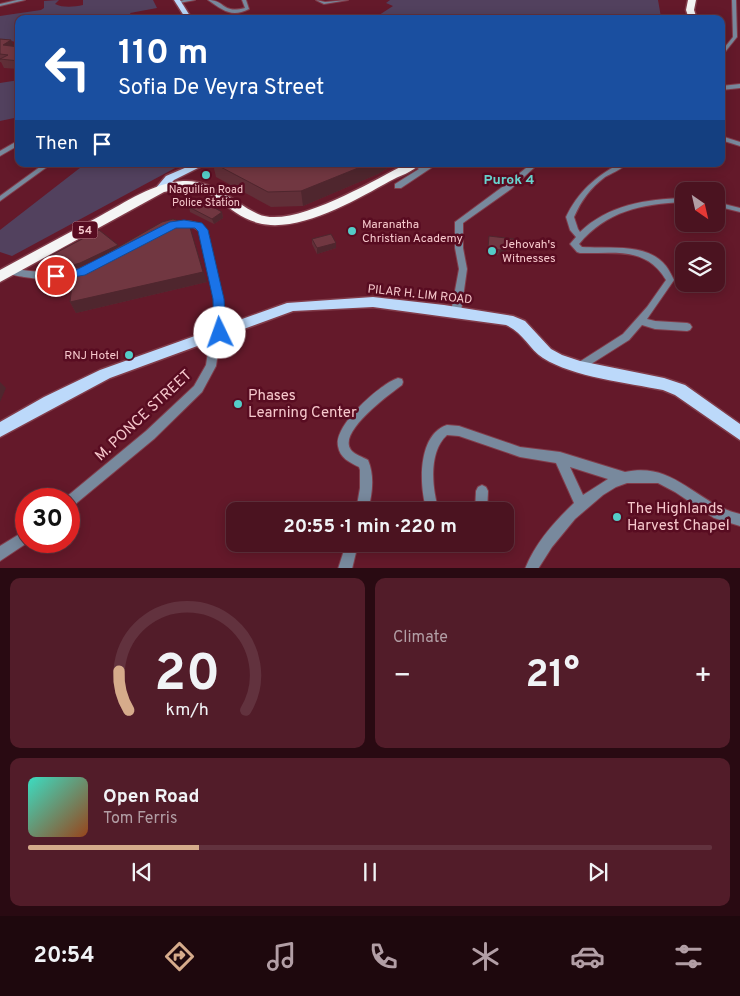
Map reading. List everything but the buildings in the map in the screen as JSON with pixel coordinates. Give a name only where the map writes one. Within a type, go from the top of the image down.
[{"type":"highway","points":[[692,0],[690,10],[692,15]]},
{"type":"highway","name":"54","points":[[5,274],[160,189],[181,184],[206,186],[251,216],[266,221],[280,222],[307,216],[413,167]]},
{"type":"main road","points":[[178,1],[187,15]]},
{"type":"main road","points":[[160,189],[170,178],[195,167]]},
{"type":"main road","name":"PILAR H. LIM ROAD","points":[[0,430],[48,402],[105,374],[292,306],[313,303],[373,302],[508,320],[520,325],[546,353],[580,367],[664,384],[680,390],[740,433]]},
{"type":"street","points":[[0,4],[24,0]]},
{"type":"street","points":[[178,1],[193,0]]},
{"type":"street","points":[[210,0],[218,4],[226,12],[231,12],[248,9],[244,0]]},
{"type":"street","points":[[318,0],[324,3],[346,0]]},
{"type":"street","points":[[725,51],[735,37],[738,15],[734,0]]},
{"type":"street","points":[[725,88],[740,86]]},
{"type":"street","points":[[725,139],[740,144]]},
{"type":"street","points":[[0,154],[15,145]]},
{"type":"street","points":[[0,200],[44,167]]},
{"type":"street","points":[[398,186],[415,167]]},
{"type":"street","points":[[456,312],[463,269],[459,248],[459,222],[508,187],[531,167]]},
{"type":"street","points":[[580,236],[574,230],[570,217],[577,202],[590,185],[617,167]]},
{"type":"street","points":[[580,367],[626,337],[641,321],[670,280],[662,265],[656,260],[636,253],[580,250],[574,244],[580,236],[613,213],[629,206],[661,200],[675,200]]},
{"type":"street","points":[[725,206],[740,210]]},
{"type":"street","name":"M. PONCE STREET","points":[[80,493],[150,434],[198,389],[211,366],[214,352],[218,299],[203,230],[198,225],[191,224],[166,227]]},
{"type":"street","points":[[5,274],[65,276],[96,266],[127,249]]},
{"type":"street","points":[[641,321],[656,325],[687,327]]},
{"type":"street","points":[[365,502],[368,475],[364,464],[347,455],[343,445],[344,439],[356,417],[368,404],[398,382]]},
{"type":"street","points":[[431,502],[428,474],[436,438],[442,432],[450,430],[459,431],[520,452],[560,458],[625,478]]},
{"type":"street","points":[[560,458],[581,504]]},
{"type":"street","points":[[531,568],[556,531],[581,504],[607,486],[625,478],[656,476],[681,488],[729,518],[740,520]]},
{"type":"street","points":[[481,502],[482,491]]},
{"type":"street","points":[[0,554],[15,544]]},
{"type":"street","points":[[345,568],[350,552]]},
{"type":"shaded area","points":[[59,0],[55,4],[69,7],[83,5],[83,0],[153,0],[157,8],[130,13],[131,15],[15,15],[15,42],[0,40],[0,16],[41,10],[44,8],[44,1]]},
{"type":"shaded area","points":[[390,0],[658,0],[661,15],[379,15],[393,6],[386,3]]},
{"type":"shaded area","points":[[15,81],[15,118],[0,121],[0,83]]},
{"type":"shaded area","points":[[81,167],[177,167],[12,256],[0,252],[0,230]]},
{"type":"place","name":"Naguilian Road Police Station","points":[[206,175]]},
{"type":"place","name":"Maranatha Christian Academy","points":[[352,231]]},
{"type":"place","name":"Jehovah's Witnesses","points":[[492,251]]},
{"type":"place","name":"RNJ Hotel","points":[[129,355]]},
{"type":"place","name":"Phases Learning Center","points":[[238,404]]},
{"type":"place","name":"The Highlands Harvest Chapel","points":[[617,517]]},
{"type":"district","name":"Purok 4","points":[[509,179]]},
{"type":"route","points":[[56,276],[81,273],[166,227],[184,223],[198,225],[203,230],[218,299],[220,333]]}]
